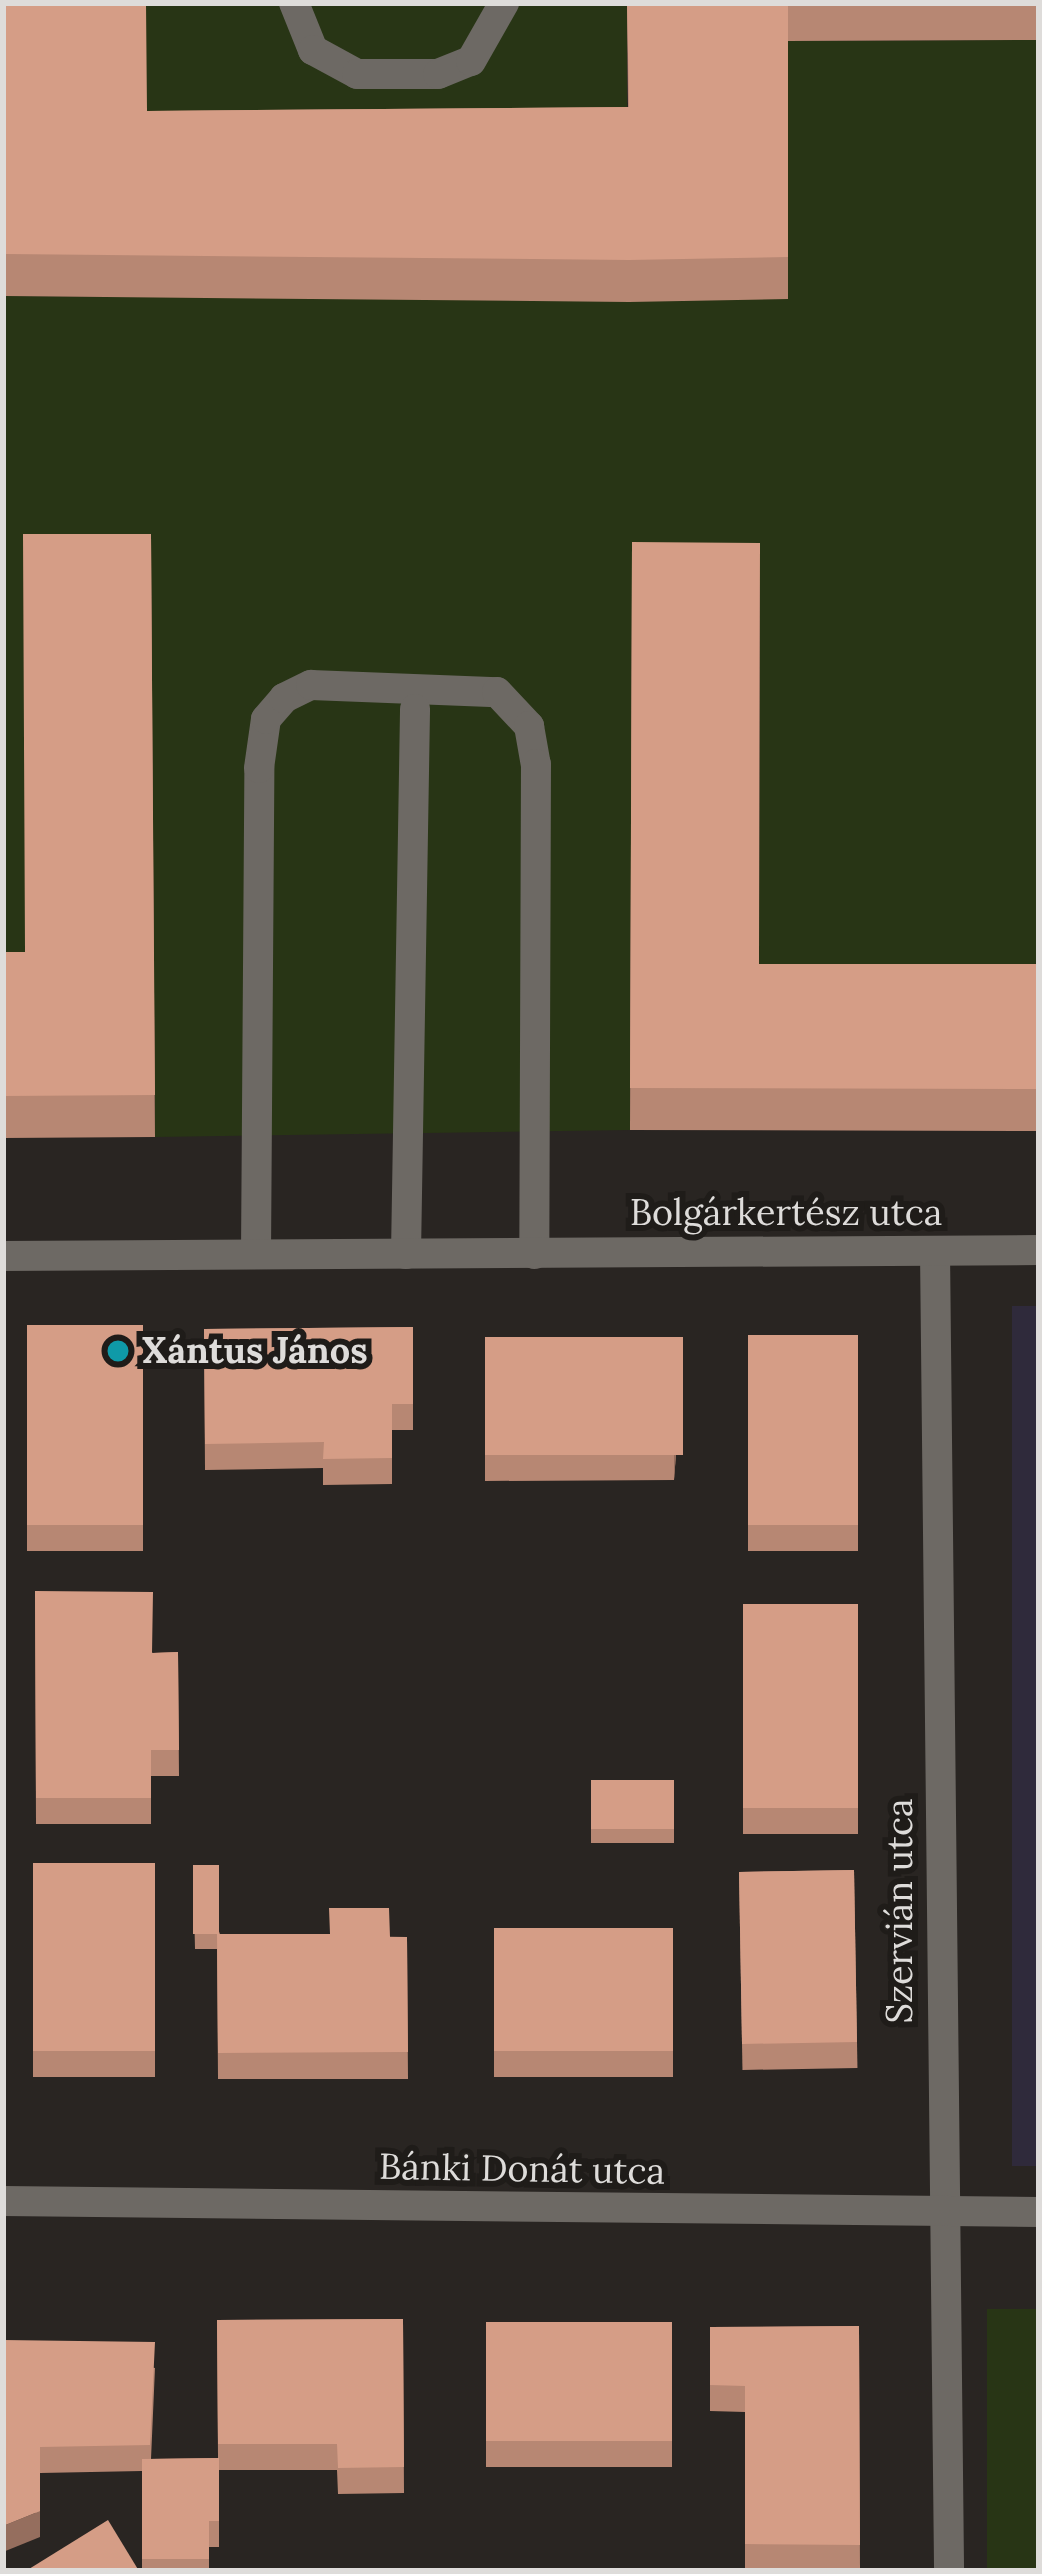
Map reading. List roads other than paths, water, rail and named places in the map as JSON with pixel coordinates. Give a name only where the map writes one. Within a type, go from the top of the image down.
[{"type":"street","points":[[294,3],[313,50],[357,74],[438,74],[471,61],[504,3]]},
{"type":"street","points":[[256,1254],[260,768],[266,719],[284,698],[311,685],[497,692],[529,726],[536,764],[534,1254]]},
{"type":"street","points":[[406,1254],[415,710]]},
{"type":"street","name":"Bolgárkertész utca","points":[[3,1256],[1039,1250]]},
{"type":"street","name":"Szervián utca","points":[[935,1251],[949,2571]]},
{"type":"street","name":"Bánki Donát utca","points":[[3,2201],[1039,2212]]},
{"type":"place","name":"Xántus János","points":[[118,1351]]}]
